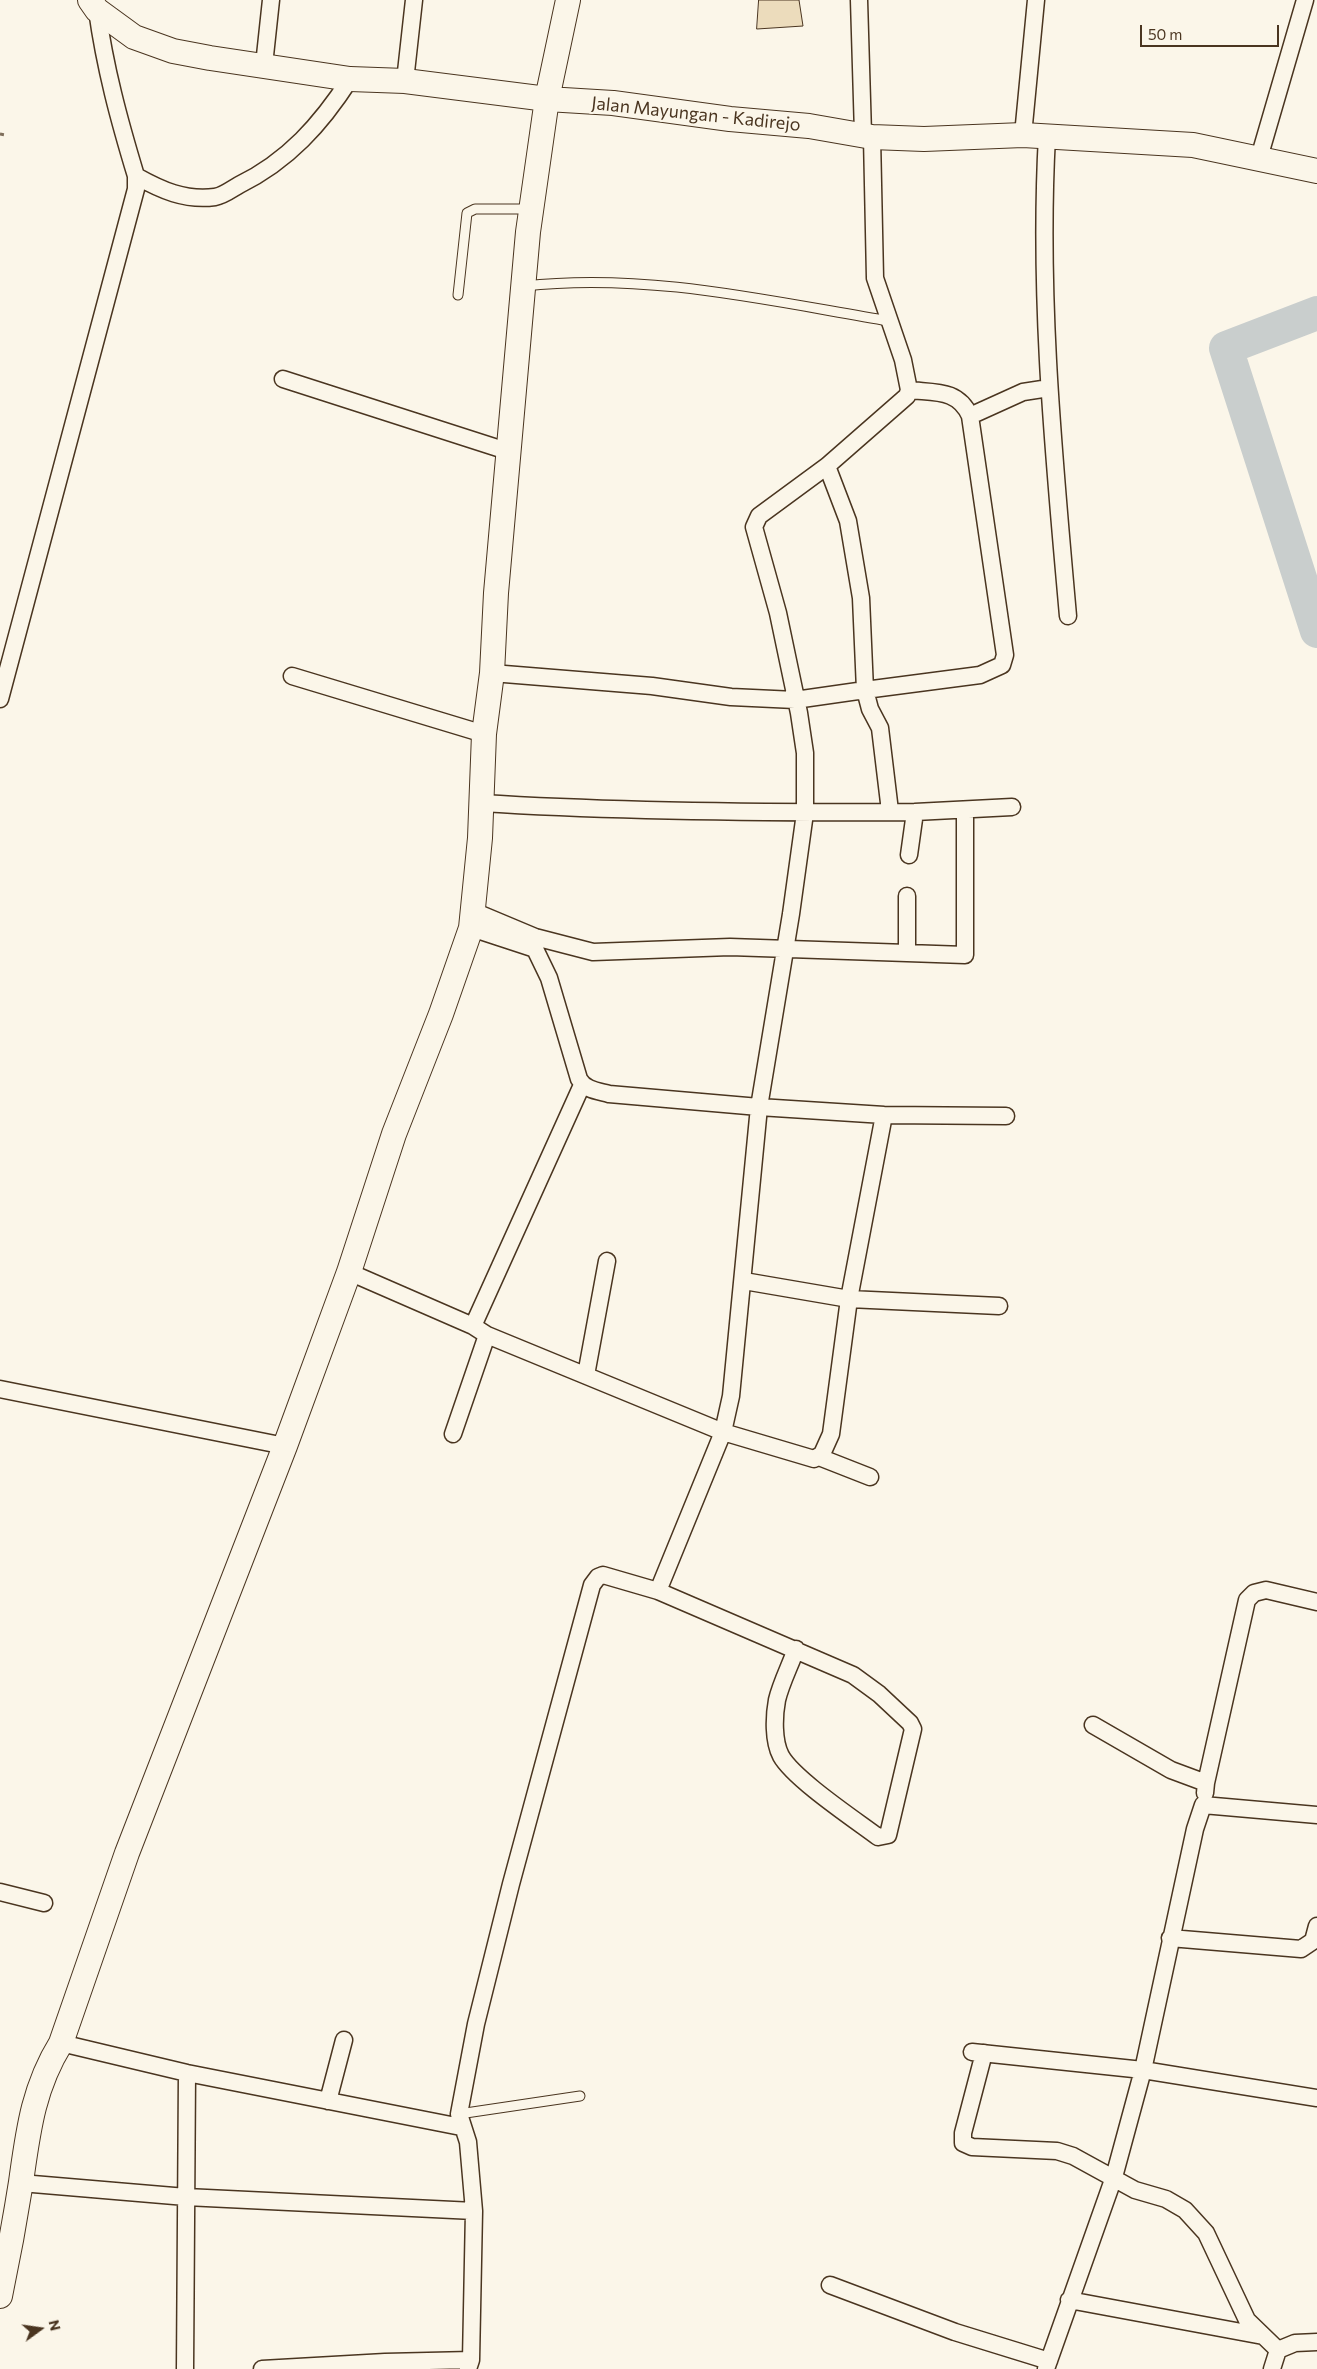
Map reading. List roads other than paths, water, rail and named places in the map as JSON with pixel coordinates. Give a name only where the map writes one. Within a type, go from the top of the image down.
[{"type":"street","points":[[264,64],[271,0]]},
{"type":"street","points":[[405,81],[414,0]]},
{"type":"street","points":[[0,2296],[21,2183],[27,2132],[47,2066],[61,2044],[130,1844],[285,1446],[349,1272],[394,1134],[441,1014],[472,920],[482,803],[484,734],[492,673],[496,592],[532,209],[548,99],[568,0]]},
{"type":"street","points":[[658,1591],[723,1432],[731,1396],[744,1281],[759,1107],[785,948],[804,813],[805,753],[778,613],[754,526],[760,516],[827,466],[907,396],[909,390],[903,360],[875,278],[859,0]]},
{"type":"street","points":[[1023,135],[1036,0]]},
{"type":"street","points":[[1259,158],[1305,0]]},
{"type":"street","points":[[0,699],[136,189],[136,176],[104,62],[94,5]]},
{"type":"street","name":"Jalan Mayungan - Kadirejo","points":[[94,5],[134,36],[173,50],[210,58],[264,64],[350,79],[405,81],[548,99],[613,103],[730,119],[809,126],[868,135],[924,139],[1023,135],[1193,146],[1317,171]]},
{"type":"street","points":[[136,176],[166,192],[182,196],[216,197],[253,178],[289,154],[314,129],[350,79]]},
{"type":"street","points":[[1047,136],[1044,196],[1049,388],[1068,616]]},
{"type":"street","points":[[283,379],[510,452]]},
{"type":"street","points":[[970,416],[1023,392],[1049,388]]},
{"type":"street","points":[[492,673],[652,686],[731,697],[795,700],[980,674],[1002,665],[1005,654],[1004,635],[970,416],[962,402],[950,394],[909,390]]},
{"type":"street","points":[[827,466],[848,520],[860,588],[865,690],[870,709],[882,735],[890,811]]},
{"type":"street","points":[[292,676],[484,734]]},
{"type":"street","points":[[482,803],[561,808],[804,813],[965,811],[1012,807]]},
{"type":"street","points":[[472,920],[594,952],[785,948],[965,955],[965,811]]},
{"type":"street","points":[[909,855],[914,812]]},
{"type":"street","points":[[907,896],[907,953]]},
{"type":"street","points":[[453,1434],[480,1330],[582,1085],[549,978],[535,949],[472,920]]},
{"type":"street","points":[[582,1085],[609,1094],[759,1107],[884,1115],[1006,1116]]},
{"type":"street","points":[[819,1457],[831,1434],[848,1299],[884,1115]]},
{"type":"street","points":[[586,1375],[608,1261]]},
{"type":"street","points":[[349,1272],[480,1330],[723,1432],[809,1459],[819,1457],[870,1477]]},
{"type":"street","points":[[744,1281],[848,1299],[999,1306]]},
{"type":"street","points":[[0,1389],[285,1446]]},
{"type":"street","points":[[262,2369],[385,2362],[469,2364],[474,2211],[468,2142],[460,2120],[476,2024],[511,1884],[592,1585],[598,1577],[609,1575],[658,1591],[796,1649],[853,1675],[910,1723],[913,1737],[888,1836],[878,1837],[786,1765],[780,1754],[775,1726],[778,1700],[796,1649]]},
{"type":"street","points":[[830,2285],[1048,2365],[1069,2300],[1114,2177],[1142,2070],[1195,1829],[1203,1805],[1206,1783],[1247,1600],[1259,1590],[1317,1602]]},
{"type":"street","points":[[1093,1725],[1171,1770],[1206,1783]]},
{"type":"street","points":[[1203,1805],[1317,1816]]},
{"type":"street","points":[[0,1892],[44,1903]]},
{"type":"street","points":[[1170,1938],[1301,1949],[1313,1941],[1317,1926]]},
{"type":"street","points":[[328,2101],[344,2040]]},
{"type":"street","points":[[61,2044],[187,2073],[328,2101],[460,2120]]},
{"type":"street","points":[[1278,2350],[1247,2320],[1233,2294],[1221,2261],[1197,2221],[1185,2210],[1166,2199],[1136,2190],[1084,2160],[1057,2151],[972,2147],[963,2143],[963,2133],[978,2052],[1142,2070],[1317,2098]]},
{"type":"street","points":[[185,2369],[187,2073]]},
{"type":"street","points":[[21,2183],[186,2197],[474,2211]]},
{"type":"street","points":[[1069,2300],[1263,2336]]},
{"type":"street","points":[[1278,2350],[1295,2343],[1317,2342]]},
{"type":"street","points":[[1272,2369],[1278,2350]]},
{"type":"lane","points":[[458,295],[467,213],[476,209],[532,209]]},
{"type":"lane","points":[[524,286],[558,282],[610,282],[700,290],[762,297],[889,320]]},
{"type":"lane","points":[[460,2120],[580,2096]]},
{"type":"waterway","points":[[1317,313],[1226,348],[1317,631]]}]
